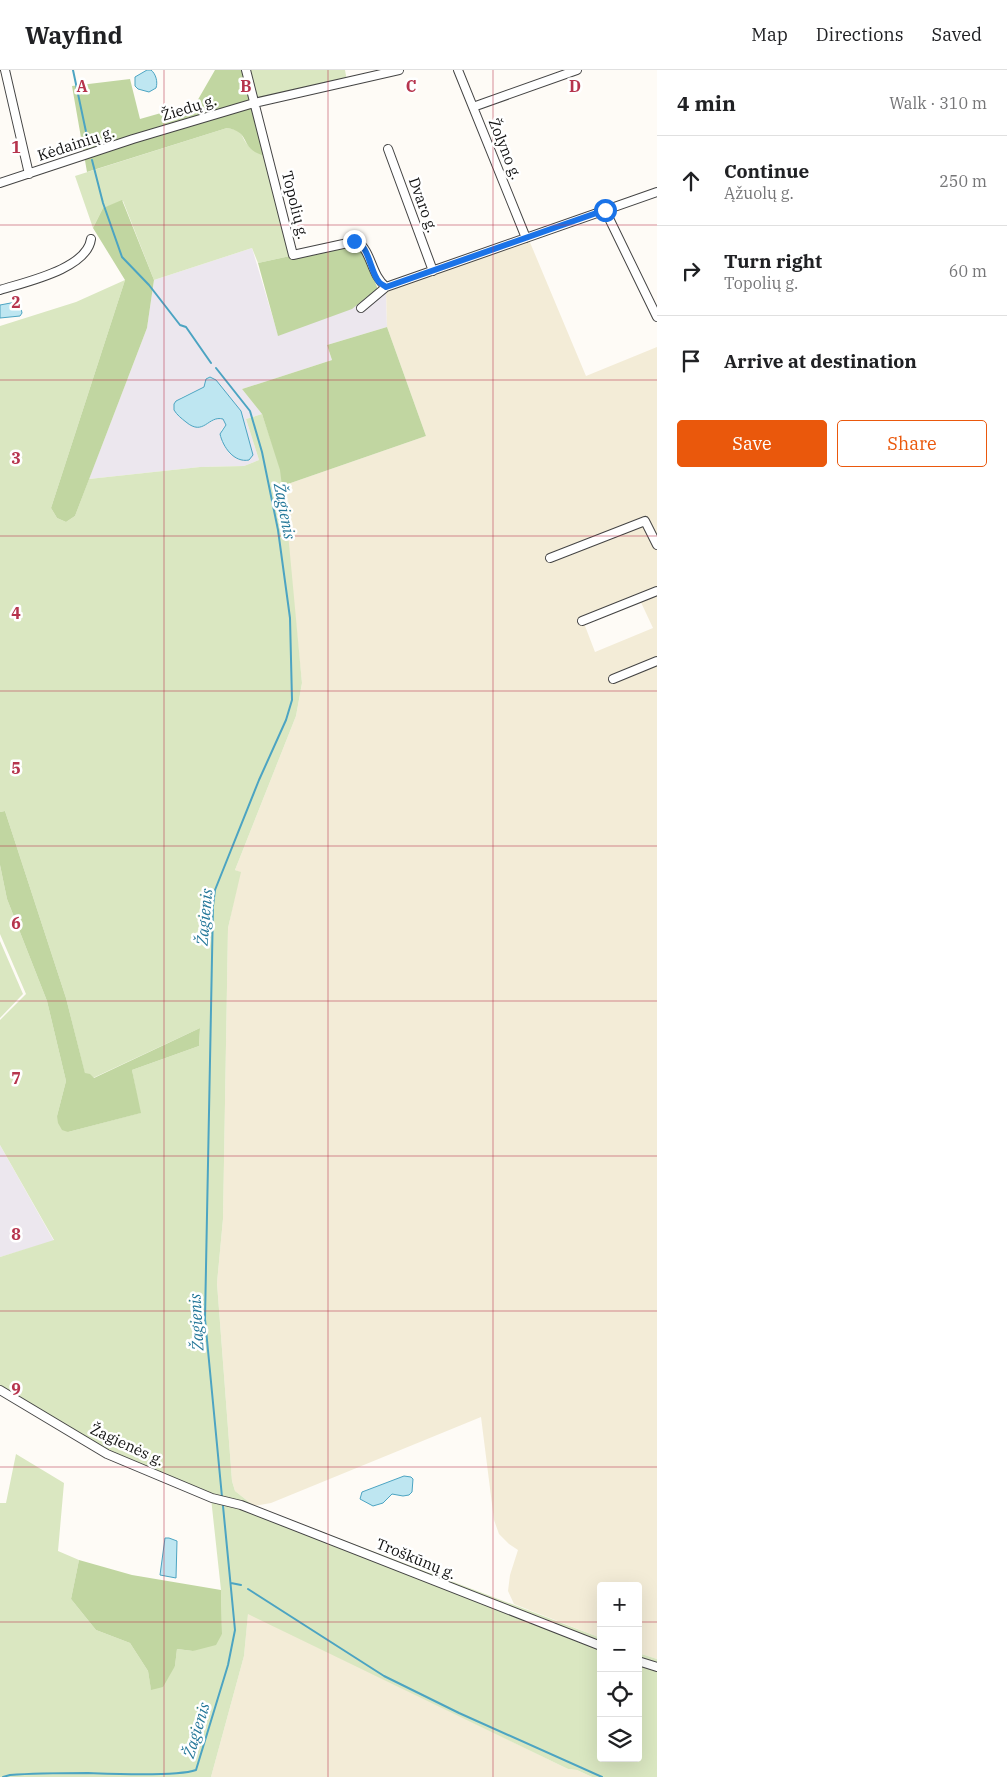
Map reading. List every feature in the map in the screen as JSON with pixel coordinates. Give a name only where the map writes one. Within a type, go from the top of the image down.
[{"type":"street","points":[[5,70],[29,174]]},
{"type":"street","points":[[246,70],[254,103]]},
{"type":"street","name":"Žiedų g.","points":[[133,140],[254,103],[399,70]]},
{"type":"street","name":"Žolyno g.","points":[[458,70],[526,238]]},
{"type":"street","points":[[473,107],[578,70]]},
{"type":"street","name":"Topolių g.","points":[[254,103],[294,255],[357,241],[363,246],[378,281],[386,287]]},
{"type":"street","name":"Kėdainių g.","points":[[0,183],[133,140]]},
{"type":"street","name":"Dvaro g.","points":[[388,149],[433,271]]},
{"type":"street","points":[[361,308],[386,287],[657,192]]},
{"type":"street","points":[[605,210],[657,317]]},
{"type":"street","points":[[0,290],[50,274],[67,266],[87,249],[91,239]]},
{"type":"street","points":[[550,558],[645,521],[657,545]]},
{"type":"street","points":[[582,621],[657,591]]},
{"type":"street","points":[[613,679],[657,662]]},
{"type":"street","name":"Žagienės g.","points":[[0,1390],[106,1454],[221,1500]]},
{"type":"street","name":"Troškūnų g.","points":[[221,1500],[241,1505],[597,1644]]},
{"type":"street","points":[[642,1662],[657,1667]]},
{"type":"shaded area","points":[[529,240],[586,376],[657,347],[657,1659],[642,1654],[642,1582],[597,1582],[597,1636],[514,1604],[508,1591],[510,1575],[518,1550],[499,1534],[494,1520],[481,1417],[271,1503],[254,1506],[235,1491],[232,1481],[217,1283],[223,1219],[228,928],[240,872],[235,870],[296,716],[302,683],[282,486],[426,436],[387,327],[386,288]],"holes":[[[638,596],[653,628],[595,652],[582,618]]]},
{"type":"shaded area","points":[[252,248],[278,335],[361,303],[368,296],[386,288],[387,327],[327,345],[332,360],[242,389],[262,414],[246,419],[259,460],[244,466],[200,467],[89,479],[147,328],[154,280]],"holes":[[[210,377],[216,380],[241,411],[240,460],[229,453],[221,430],[226,425],[226,421],[217,418],[202,427],[180,398],[204,387],[206,379]]]},
{"type":"shaded area","points":[[0,1145],[54,1241],[0,1257]]},
{"type":"shaded area","points":[[248,1613],[568,1769],[577,1770],[592,1777],[211,1777],[244,1656]]},
{"type":"green space","points":[[215,70],[244,70],[267,157],[251,149],[239,132],[227,128],[87,172],[72,86],[130,79],[140,119],[196,103]]},
{"type":"green space","points":[[248,70],[345,70],[347,81],[254,103]]},
{"type":"green space","points":[[227,128],[240,132],[250,147],[267,157],[290,256],[258,263],[252,248],[154,280],[123,201],[103,208],[93,228],[75,176]]},
{"type":"green space","points":[[122,200],[154,280],[147,328],[75,516],[66,522],[57,518],[51,508],[125,280],[93,228],[103,208]]},
{"type":"green space","points":[[353,245],[363,251],[379,292],[368,296],[352,309],[278,336],[258,263],[290,256],[291,260]]},
{"type":"green space","points":[[125,280],[51,508],[57,518],[66,522],[75,516],[89,479],[200,467],[244,466],[259,460],[246,419],[262,414],[281,470],[302,683],[296,716],[235,870],[241,872],[228,928],[223,1219],[217,1283],[232,1481],[235,1491],[254,1506],[597,1636],[597,1762],[642,1762],[642,1654],[657,1659],[657,1777],[592,1777],[577,1770],[568,1769],[248,1614],[244,1656],[211,1777],[0,1777],[0,1503],[6,1503],[16,1454],[64,1483],[58,1551],[79,1560],[71,1599],[96,1630],[130,1643],[148,1671],[151,1689],[175,1666],[177,1649],[193,1651],[222,1634],[221,1590],[211,1498],[101,1449],[0,1389],[0,1257],[54,1240],[0,1145],[0,1020],[26,994],[0,934],[0,865],[7,899],[47,1001],[66,1081],[57,1116],[68,1132],[140,1113],[132,1070],[199,1046],[200,1028],[93,1078],[85,1074],[66,998],[5,811],[0,812],[0,326],[76,302]]},
{"type":"green space","points":[[387,327],[426,436],[282,486],[280,470],[262,414],[242,389],[332,360],[327,345]]},
{"type":"green space","points":[[5,811],[66,998],[85,1073],[90,1074],[94,1078],[200,1028],[199,1046],[132,1070],[141,1113],[68,1132],[62,1130],[58,1123],[57,1116],[66,1081],[47,1001],[7,899],[0,865],[0,812]]},
{"type":"green space","points":[[0,941],[23,994],[0,1018]]},
{"type":"green space","points":[[79,1560],[132,1575],[221,1590],[222,1634],[216,1645],[193,1651],[177,1649],[175,1666],[163,1687],[151,1690],[148,1671],[130,1643],[96,1630],[71,1599]]},
{"type":"water","points":[[147,70],[153,72],[157,81],[156,88],[149,92],[138,89],[135,86],[135,77]]},
{"type":"water","points":[[16,302],[20,304],[22,313],[20,316],[0,318],[0,305]]},
{"type":"water","points":[[210,377],[216,380],[241,411],[253,455],[249,460],[234,457],[227,449],[220,434],[226,425],[223,419],[213,420],[202,427],[197,427],[186,422],[174,410],[176,401],[204,387],[206,379]]},
{"type":"water","points":[[404,1476],[413,1479],[412,1492],[409,1495],[392,1494],[383,1503],[373,1506],[360,1499],[362,1492]]},
{"type":"water","points":[[165,1538],[177,1541],[176,1578],[160,1575]]},
{"type":"waterway","name":"Žagienis","points":[[73,70],[89,146]]},
{"type":"waterway","name":"Žagienis","points":[[92,160],[103,203],[122,257],[149,285],[180,325],[186,327],[211,363]]},
{"type":"waterway","name":"Žagienis","points":[[216,368],[250,411],[262,452],[278,530],[290,618],[292,700],[286,720],[259,780],[215,890],[213,906],[205,1319],[222,1497]]},
{"type":"waterway","name":"Žagienis","points":[[3,1777],[49,1773],[174,1774],[196,1770],[228,1665],[235,1630],[223,1506]]},
{"type":"waterway","points":[[231,1583],[241,1585]]},
{"type":"waterway","points":[[248,1589],[384,1676],[459,1713],[602,1777]]},
{"type":"route","points":[[354,241],[363,246],[378,281],[386,287],[605,210]]}]
